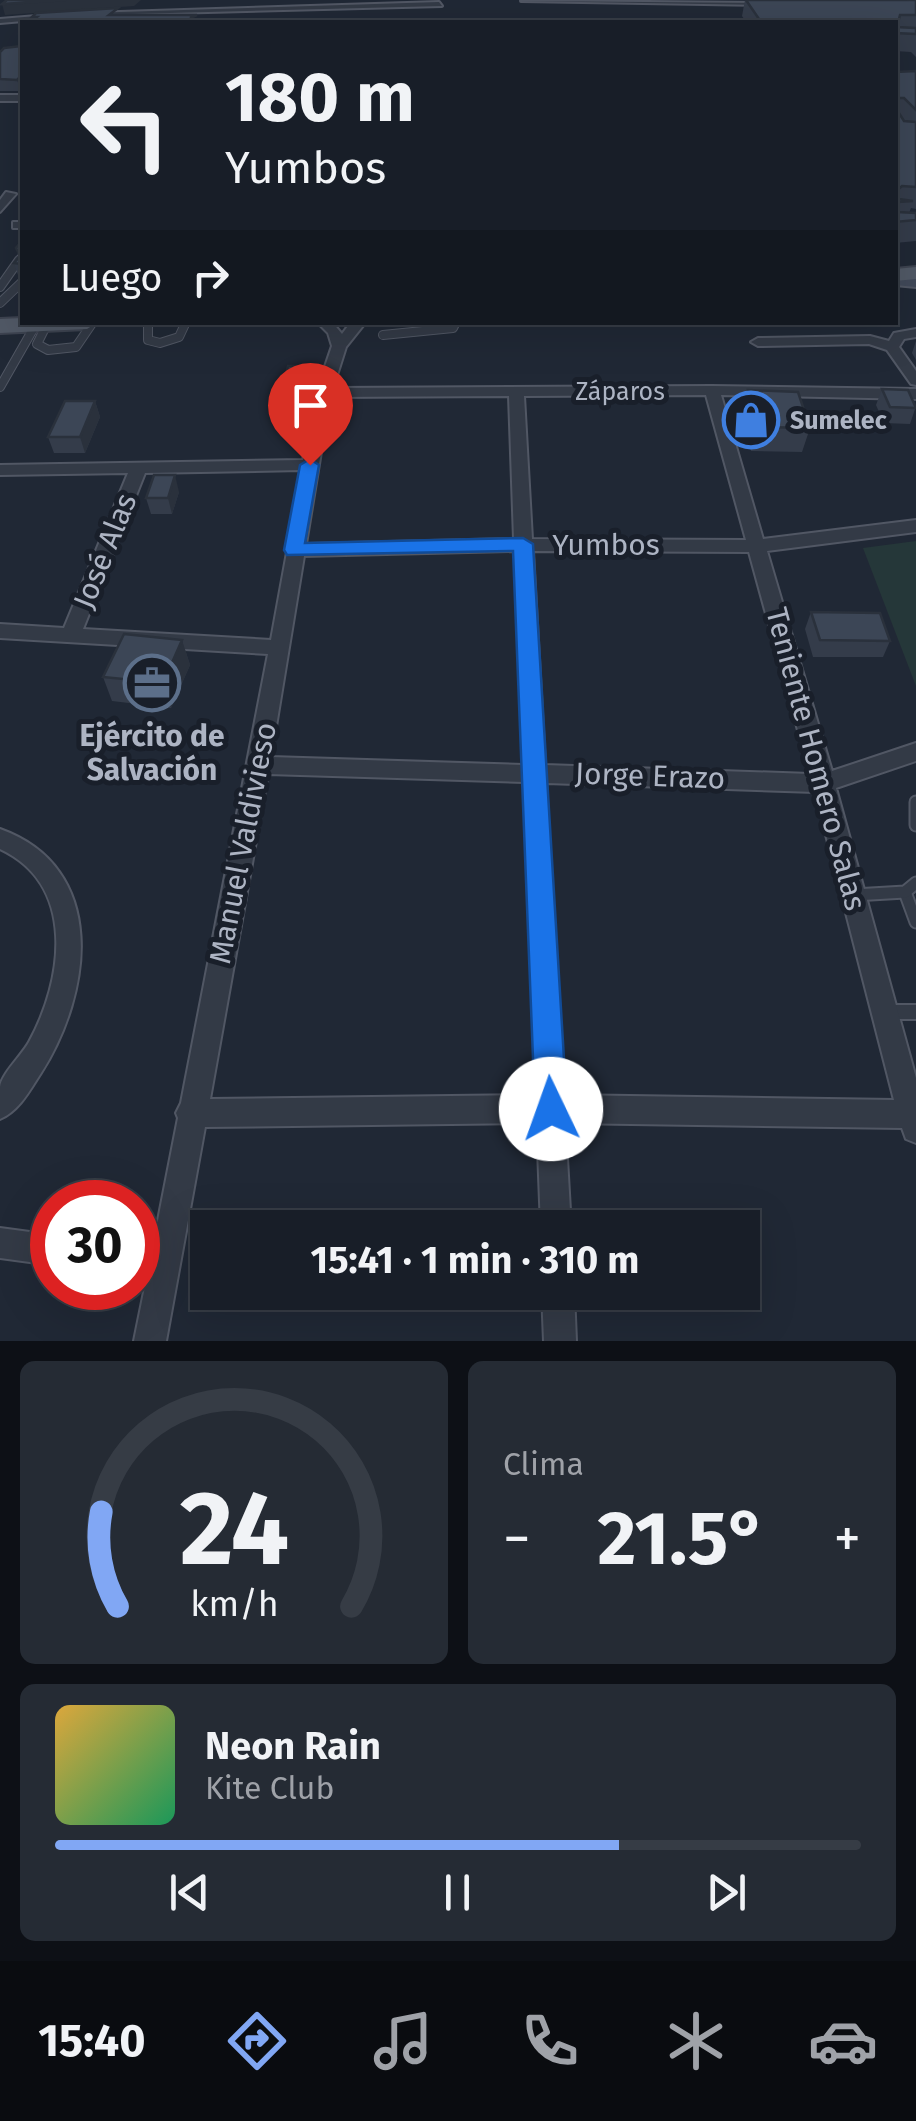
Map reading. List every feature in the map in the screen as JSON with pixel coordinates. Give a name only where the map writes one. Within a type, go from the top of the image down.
[{"type":"main road","points":[[0,326],[19,309]]},
{"type":"street","points":[[201,20],[215,0]]},
{"type":"street","points":[[525,1],[777,3]]},
{"type":"street","points":[[643,2],[651,16]]},
{"type":"street","points":[[0,21],[206,8],[440,4]]},
{"type":"street","points":[[0,208],[3,191]]},
{"type":"street","points":[[327,325],[338,346]]},
{"type":"street","name":"Manuel Valdivieso","points":[[160,1227],[190,1114],[260,765],[277,647],[324,393],[338,346],[356,325]]},
{"type":"street","points":[[892,347],[900,336],[916,333]]},
{"type":"street","points":[[758,342],[870,340],[892,347],[916,382]]},
{"type":"street","name":"Záparos","points":[[324,393],[712,390],[916,394]]},
{"type":"street","name":"Teniente Homero Salas","points":[[712,390],[824,783],[914,1122]]},
{"type":"street","points":[[516,392],[555,1210]]},
{"type":"street","points":[[0,470],[310,465]]},
{"type":"street","name":"José Alas","points":[[70,635],[140,466]]},
{"type":"street","name":"Yumbos","points":[[294,550],[523,544],[756,546],[916,526]]},
{"type":"street","points":[[0,630],[277,647]]},
{"type":"street","name":"Jorge Erazo","points":[[260,765],[824,783],[916,752]]},
{"type":"street","points":[[0,840],[36,858],[57,888],[69,930],[68,971],[49,1032],[0,1105]]},
{"type":"street","points":[[190,1114],[551,1109],[914,1122]]},
{"type":"street","points":[[0,1243],[30,1247]]},
{"type":"street","name":"Manuel Valdivieso","points":[[150,1310],[150,1341]]},
{"type":"street","points":[[559,1310],[560,1341]]},
{"type":"lane","points":[[0,287],[20,259]]},
{"type":"lane","points":[[0,387],[19,309]]},
{"type":"lane","points":[[148,325],[148,340],[160,343],[180,338],[185,325]]},
{"type":"lane","points":[[383,335],[442,327]]},
{"type":"lane","points":[[916,802],[916,825]]},
{"type":"lane","points":[[854,895],[904,892],[916,883]]},
{"type":"lane","points":[[904,892],[916,922]]},
{"type":"lane","points":[[885,1012],[916,1012]]},
{"type":"shaded area","points":[[916,541],[916,686],[863,548]]},
{"type":"building","points":[[7,0],[66,0],[2,4]]},
{"type":"building","points":[[746,0],[916,0],[916,15],[900,15],[898,23],[760,20]]},
{"type":"building","points":[[118,8],[109,15],[197,15],[190,18],[228,20],[33,20],[36,13]]},
{"type":"building","points":[[898,27],[916,28],[916,34],[898,33]]},
{"type":"building","points":[[20,46],[17,80],[0,79],[0,52]]},
{"type":"building","points":[[916,71],[916,110],[904,98],[898,98],[898,72]]},
{"type":"building","points":[[898,112],[904,121],[916,122],[916,187],[898,189]]},
{"type":"building","points":[[898,212],[916,213],[916,220],[898,222]]},
{"type":"building","points":[[288,366],[307,366],[303,385],[283,386]]},
{"type":"building","points":[[882,389],[908,390],[916,408],[890,407]]},
{"type":"building","points":[[748,390],[798,392],[810,428],[757,427]]},
{"type":"building","points":[[65,401],[95,401],[80,437],[48,437]]},
{"type":"building","points":[[154,475],[175,475],[168,498],[146,498]]},
{"type":"building","points":[[811,612],[880,613],[890,641],[820,640]]},
{"type":"building","points":[[124,634],[182,640],[163,683],[103,677]]},
{"type":"place","name":"Sumelec","points":[[751,420]]},
{"type":"place","name":"Ejército de Salvación","points":[[152,683]]},
{"type":"route","points":[[310,465],[294,550],[523,544],[551,1109]]}]
